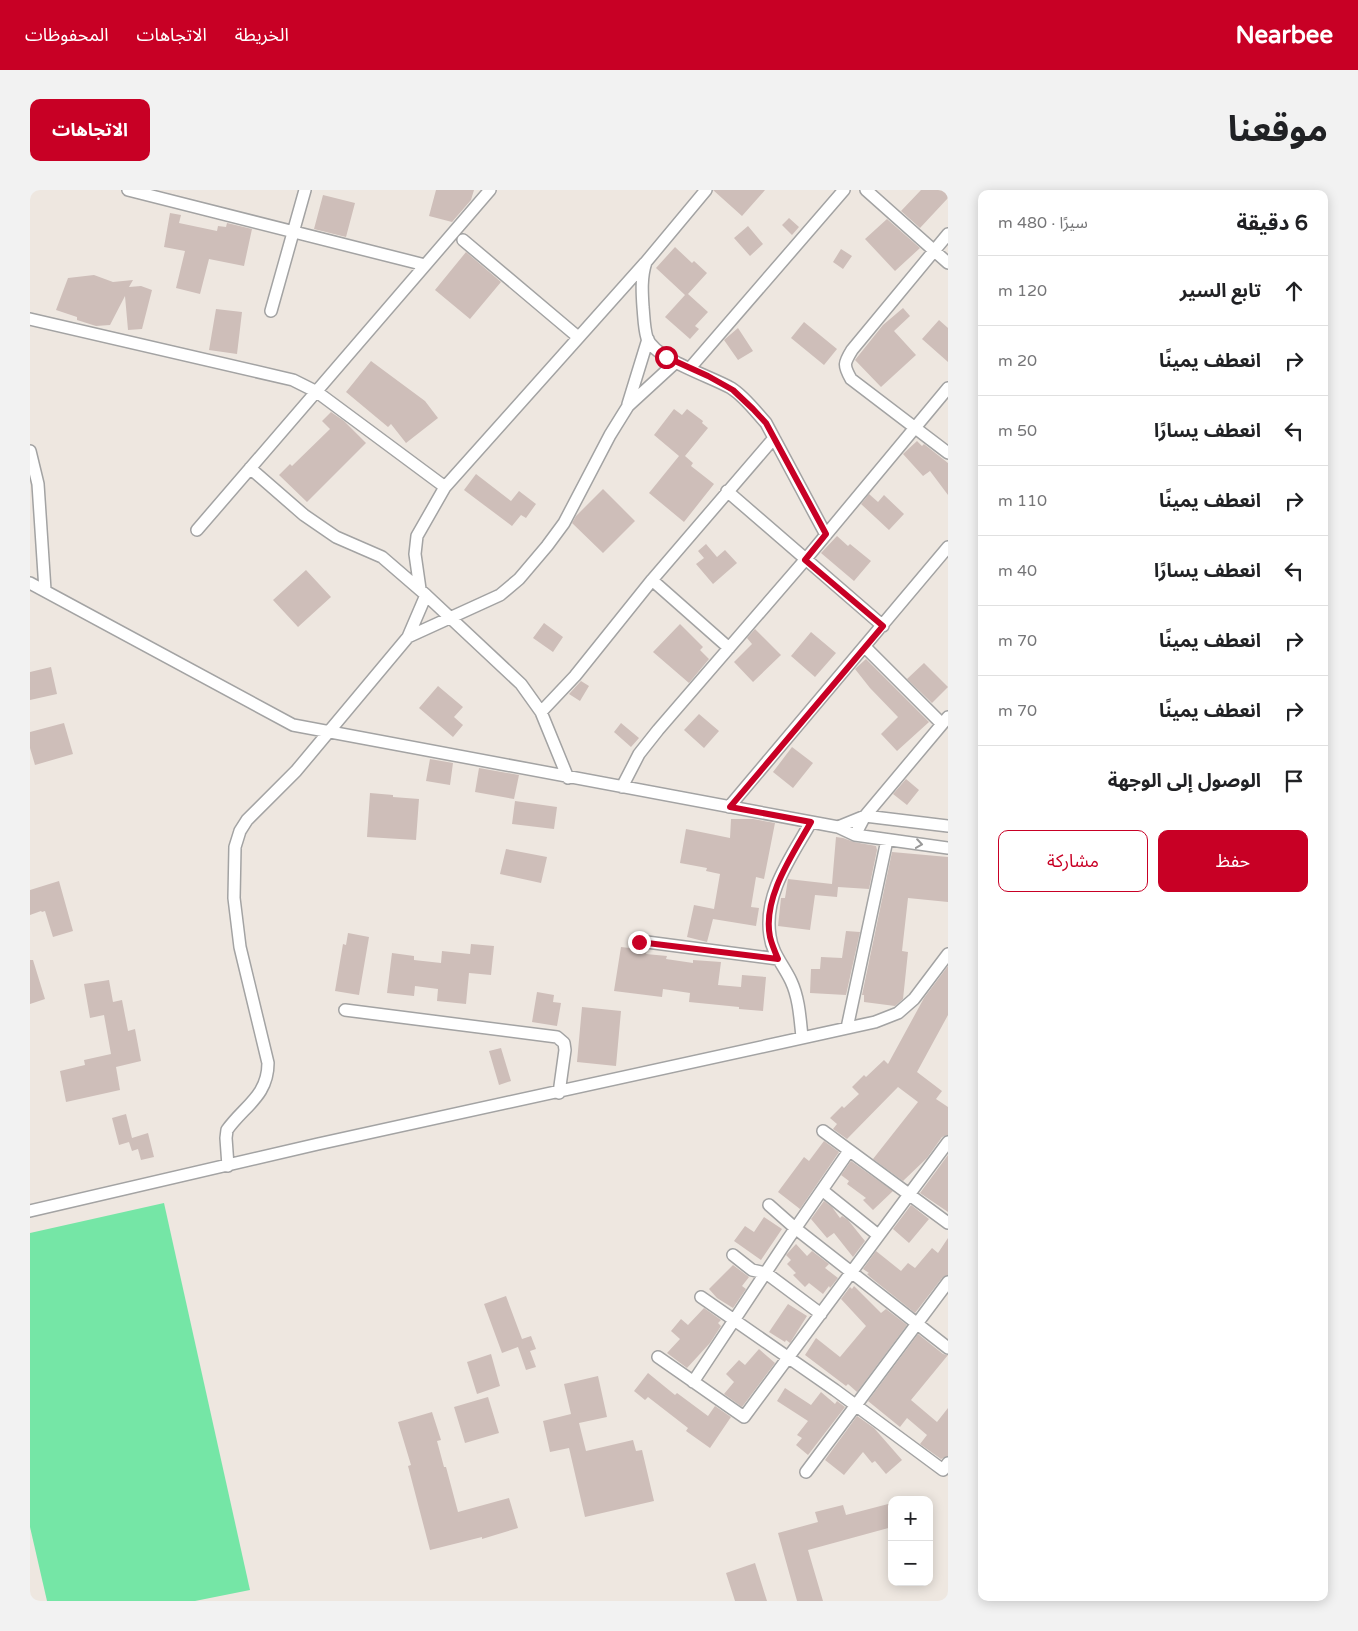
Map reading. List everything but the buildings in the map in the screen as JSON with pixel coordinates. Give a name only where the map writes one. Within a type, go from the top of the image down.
[{"type":"street","points":[[128,190],[425,265]]},
{"type":"street","points":[[271,311],[305,190]]},
{"type":"street","points":[[197,530],[490,190]]},
{"type":"street","points":[[228,1166],[227,1130],[262,1089],[268,1076],[268,1063],[240,947],[234,898],[235,847],[240,831],[247,820],[296,771],[408,637],[423,592],[415,554],[417,536],[445,487],[646,262],[706,190]]},
{"type":"street","points":[[690,368],[844,190]]},
{"type":"street","points":[[866,190],[948,263]]},
{"type":"street","points":[[948,234],[845,361],[845,369],[851,379],[948,453]]},
{"type":"street","points":[[463,240],[578,338]]},
{"type":"street","points":[[408,637],[500,596],[519,579],[564,523],[610,435],[628,406],[648,339],[644,322],[642,288],[643,271],[646,262]]},
{"type":"street","points":[[30,319],[293,380],[317,392],[445,487]]},
{"type":"street","points":[[648,339],[666,357],[733,390],[766,423],[826,534]]},
{"type":"street","points":[[628,406],[676,362]]},
{"type":"street","points":[[622,787],[640,754],[658,730],[805,560],[948,388]]},
{"type":"street","points":[[541,712],[575,676],[652,580],[774,438]]},
{"type":"street","points":[[30,451],[38,484],[45,590]]},
{"type":"street","points":[[250,468],[304,515],[336,537],[382,557],[452,618],[522,684],[541,712],[568,778]]},
{"type":"street","points":[[727,491],[883,626]]},
{"type":"street","points":[[730,807],[948,547]]},
{"type":"street","points":[[652,580],[729,648]]},
{"type":"street","points":[[30,583],[292,725],[838,827],[855,835],[948,848]]},
{"type":"street","points":[[855,835],[865,816],[945,721],[864,647]]},
{"type":"street","points":[[838,827],[865,816],[948,826]]},
{"type":"street","points":[[802,1037],[799,1005],[791,982],[778,959],[770,936],[770,914],[776,885],[811,822]]},
{"type":"street","points":[[847,1028],[887,840]]},
{"type":"street","points":[[639,942],[778,959]]},
{"type":"street","points":[[30,1211],[318,1144],[875,1022],[898,1013],[914,999],[948,954]]},
{"type":"street","points":[[345,1010],[558,1037],[564,1043],[565,1050],[559,1092]]},
{"type":"street","points":[[823,1131],[948,1223]]},
{"type":"street","points":[[658,1357],[744,1417],[948,1142]]},
{"type":"street","points":[[693,1382],[795,1228],[849,1151]]},
{"type":"street","points":[[822,1190],[878,1235]]},
{"type":"street","points":[[769,1205],[795,1228],[948,1348]]},
{"type":"street","points":[[733,1255],[752,1270],[766,1273],[821,1314]]},
{"type":"street","points":[[806,1472],[948,1282]]},
{"type":"street","points":[[701,1297],[856,1405],[943,1470],[948,1463]]},
{"type":"green space","points":[[164,1203],[250,1590],[195,1601],[47,1601],[30,1527],[30,1233]]},
{"type":"route","points":[[639,942],[778,959],[770,936],[770,914],[776,885],[811,822],[730,807],[883,626],[805,560],[826,534],[766,423],[733,390],[708,376],[666,357]]}]
